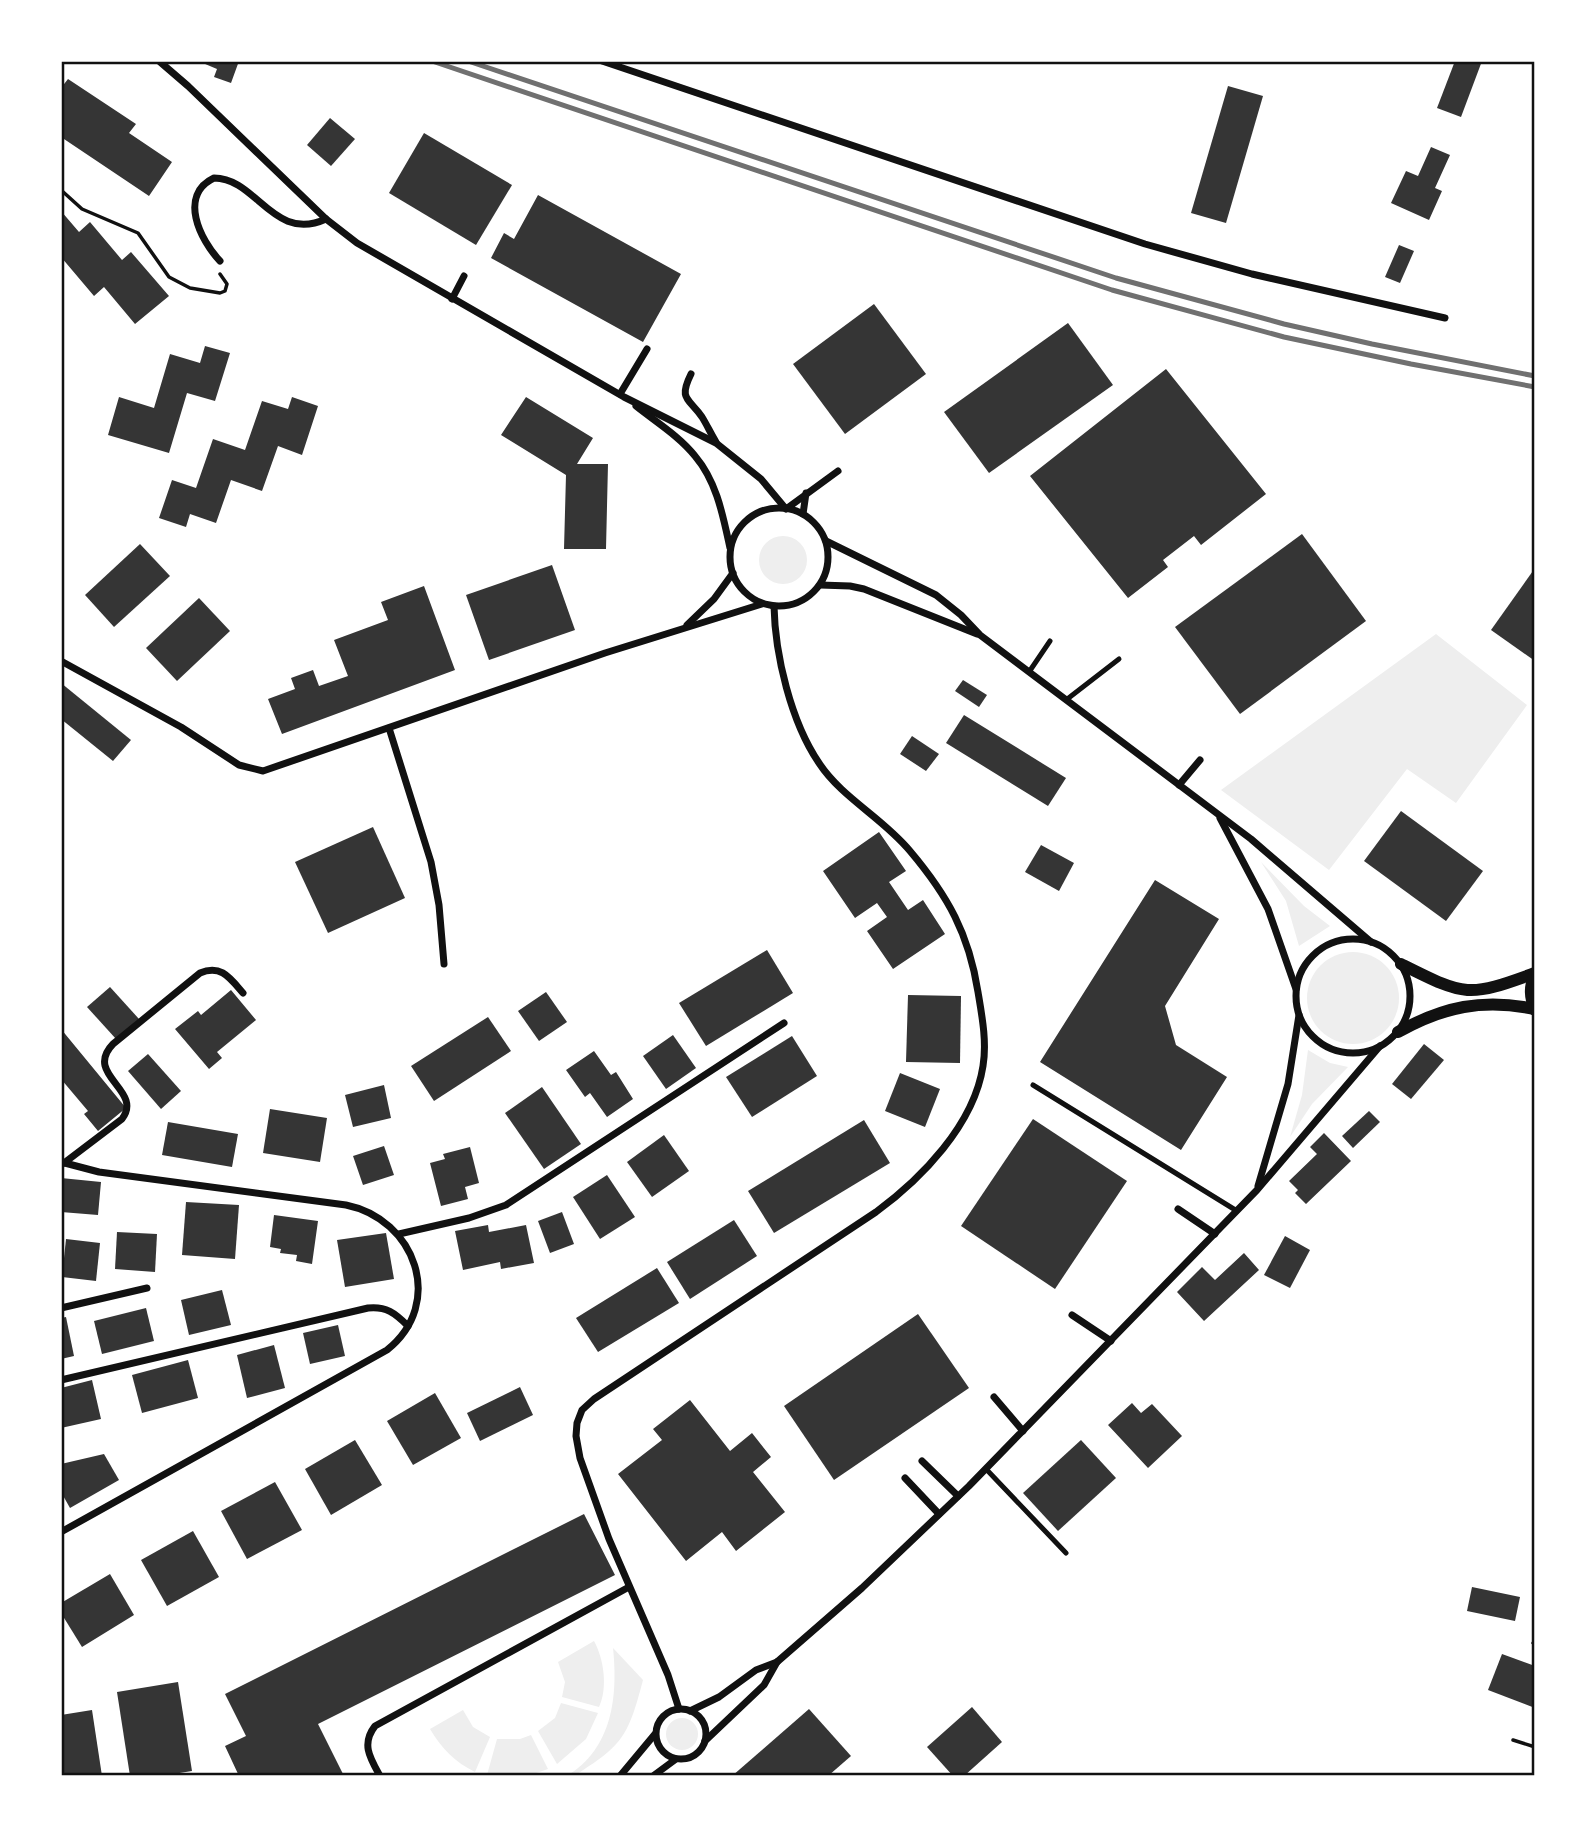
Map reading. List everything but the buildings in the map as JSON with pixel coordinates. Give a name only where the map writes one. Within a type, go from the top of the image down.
[{"type":"street","points":[[159,61],[326,219],[373,253],[622,395],[716,443],[761,480],[786,509]]},
{"type":"street","points":[[602,61],[1145,244],[1252,274],[1445,318]]},
{"type":"street","points":[[220,261],[204,240],[195,214],[201,187],[214,178],[229,181],[294,224],[309,225],[326,219]]},
{"type":"street","points":[[452,299],[464,276]]},
{"type":"street","points":[[622,395],[647,349]]},
{"type":"street","points":[[691,374],[685,388],[686,400],[702,418],[716,443]]},
{"type":"street","points":[[622,395],[680,441],[703,467],[719,501],[733,573],[739,586],[750,597],[762,604],[792,605],[808,597],[820,585],[828,564],[826,541],[817,526],[803,514],[786,509],[764,512],[744,523],[735,536],[730,551]]},
{"type":"street","points":[[786,509],[838,471]]},
{"type":"street","points":[[803,514],[806,494]]},
{"type":"street","points":[[826,541],[936,595],[981,635],[1219,814],[1371,942],[1387,951],[1401,964],[1445,986],[1469,991],[1492,988],[1535,974]]},
{"type":"street","points":[[684,627],[714,599],[733,573]]},
{"type":"street","points":[[820,585],[864,589],[981,635]]},
{"type":"street","points":[[61,661],[181,727],[234,763],[250,770],[275,768],[684,627],[762,604]]},
{"type":"street","points":[[679,1709],[668,1675],[609,1539],[580,1458],[576,1430],[582,1410],[594,1399],[864,1220],[907,1188],[930,1165],[963,1118],[974,1097],[983,1069],[981,1007],[973,963],[961,927],[941,891],[909,849],[884,823],[835,782],[813,754],[798,722],[788,685],[776,631],[774,606]]},
{"type":"street","points":[[389,728],[431,862],[444,964]]},
{"type":"street","points":[[1179,785],[1200,760]]},
{"type":"street","points":[[1219,814],[1268,909],[1296,991],[1299,1014],[1285,1096],[1257,1191]]},
{"type":"street","points":[[1296,991],[1300,974],[1309,960],[1322,949],[1337,942],[1354,939],[1371,942]]},
{"type":"street","points":[[1398,1032],[1407,1016],[1410,998],[1408,981],[1401,964]]},
{"type":"street","points":[[63,1162],[122,1119],[126,1112],[126,1097],[105,1067],[106,1054],[113,1044],[200,972],[213,969],[225,973],[243,993]]},
{"type":"street","points":[[690,1711],[719,1697],[756,1670],[777,1662],[862,1588],[958,1496],[1257,1191],[1380,1046],[1398,1032],[1431,1014],[1464,1007],[1507,1006],[1534,1010],[1530,997],[1535,974]]},
{"type":"street","points":[[1299,1014],[1309,1032],[1323,1045],[1342,1052],[1362,1052],[1380,1046]]},
{"type":"street","points":[[399,1234],[469,1218],[513,1201],[784,1023]]},
{"type":"street","points":[[61,1532],[387,1350],[400,1340],[408,1326],[416,1303],[418,1282],[412,1257],[399,1234],[377,1216],[355,1207],[99,1172],[63,1162]]},
{"type":"street","points":[[1178,1209],[1215,1234]]},
{"type":"street","points":[[61,1308],[147,1288]]},
{"type":"street","points":[[61,1380],[368,1308],[383,1308],[393,1312],[408,1326]]},
{"type":"street","points":[[1072,1315],[1111,1341]]},
{"type":"street","points":[[994,1397],[1023,1431]]},
{"type":"street","points":[[922,1461],[958,1496]]},
{"type":"street","points":[[905,1478],[939,1514]]},
{"type":"street","points":[[380,1776],[368,1751],[369,1737],[375,1726],[629,1587]]},
{"type":"street","points":[[705,1741],[703,1723],[690,1711],[679,1709],[665,1714],[656,1727],[655,1734],[661,1751],[676,1759],[686,1759],[694,1755],[705,1741],[759,1690],[777,1662]]},
{"type":"street","points":[[620,1776],[655,1734]]},
{"type":"street","points":[[653,1776],[676,1759]]},
{"type":"lane","points":[[1029,672],[1050,641]]},
{"type":"lane","points":[[1066,700],[1119,659]]},
{"type":"lane","points":[[1033,1084],[1237,1210]]},
{"type":"lane","points":[[986,1468],[1066,1553]]},
{"type":"path","points":[[61,190],[82,209],[138,233],[169,277],[190,288],[220,293],[225,291],[227,284],[224,277],[215,271]]},
{"type":"path","points":[[1513,1740],[1535,1747]]},
{"type":"shaded area","points":[[783,536],[800,543],[807,560],[800,577],[783,584],[766,577],[759,560],[766,543]]},
{"type":"shaded area","points":[[1436,634],[1527,705],[1456,803],[1407,769],[1329,870],[1221,790]]},
{"type":"shaded area","points":[[1261,862],[1304,906],[1330,926],[1299,946],[1286,901]]},
{"type":"shaded area","points":[[1353,952],[1371,956],[1385,966],[1395,980],[1399,998],[1395,1016],[1385,1030],[1371,1040],[1353,1044],[1335,1040],[1321,1030],[1311,1016],[1307,998],[1311,980],[1321,966],[1335,956]]},
{"type":"shaded area","points":[[1308,1050],[1330,1063],[1348,1067],[1312,1104],[1290,1137],[1302,1095]]},
{"type":"shaded area","points":[[594,1641],[604,1674],[599,1707],[562,1697],[565,1682],[558,1662]]},
{"type":"shaded area","points":[[613,1648],[643,1680],[633,1715],[613,1747],[574,1776],[567,1776],[594,1751],[609,1720],[614,1684]]},
{"type":"shaded area","points":[[561,1703],[598,1713],[586,1739],[557,1764],[538,1731],[555,1718]]},
{"type":"shaded area","points":[[463,1710],[473,1727],[490,1737],[475,1772],[450,1754],[430,1729]]},
{"type":"shaded area","points":[[682,1718],[694,1722],[698,1734],[694,1746],[682,1750],[670,1746],[666,1734],[670,1722]]},
{"type":"shaded area","points":[[531,1735],[548,1769],[527,1776],[487,1775],[497,1739],[520,1739]]},
{"type":"railway","points":[[432,61],[1112,290],[1284,337],[1535,387]]},
{"type":"railway","points":[[468,61],[1116,278],[1284,324],[1535,376]]}]
